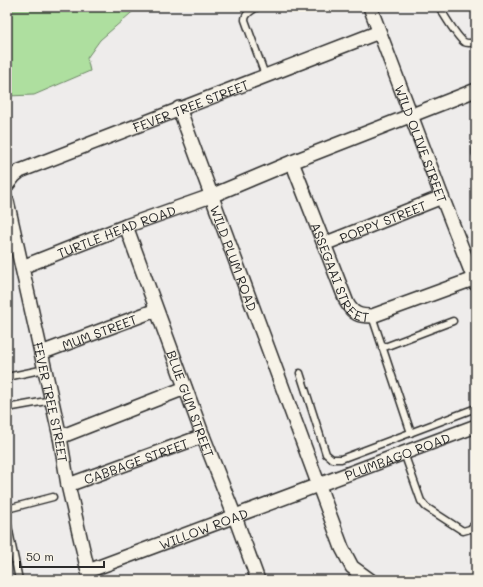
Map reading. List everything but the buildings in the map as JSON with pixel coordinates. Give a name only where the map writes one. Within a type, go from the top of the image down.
[{"type":"street","name":"WILD OLIVE STREET","points":[[370,7],[442,198],[475,280]]},
{"type":"street","name":"FEVER TREE STREET","points":[[7,185],[8,182],[20,171],[179,108],[380,32]]},
{"type":"street","name":"WILD PLUM ROAD","points":[[370,580],[354,576],[344,552],[210,196],[292,162],[476,90]]},
{"type":"street","points":[[179,108],[210,196]]},
{"type":"street","name":"ASSEGAAI STREET","points":[[292,162],[351,309],[360,316],[372,316],[475,280]]},
{"type":"street","name":"TURTLE HEAD ROAD","points":[[22,267],[126,226],[210,196]]},
{"type":"street","name":"POPPY STREET","points":[[324,244],[442,198]]},
{"type":"street","name":"FEVER TREE STREET","points":[[7,201],[52,400],[68,485],[89,576]]},
{"type":"street","name":"BLUE GUM STREET","points":[[126,226],[185,388],[258,580]]},
{"type":"street","name":"MUM STREET","points":[[41,353],[156,310]]},
{"type":"street","points":[[60,437],[185,388]]},
{"type":"street","name":"PLUMBAGO ROAD","points":[[319,484],[476,426]]},
{"type":"street","name":"CABBAGE STREET","points":[[68,485],[203,436]]},
{"type":"street","name":"WILLOW ROAD","points":[[89,576],[319,484]]},
{"type":"lane","points":[[258,7],[248,14],[245,17],[245,20],[266,75]]},
{"type":"lane","points":[[439,7],[464,42],[471,44],[476,42]]},
{"type":"lane","points":[[476,149],[476,154]]},
{"type":"lane","points":[[372,316],[411,433]]},
{"type":"lane","points":[[382,348],[453,321]]},
{"type":"lane","points":[[7,377],[45,369]]},
{"type":"lane","points":[[300,373],[326,454],[332,459],[341,459],[476,408]]},
{"type":"lane","points":[[7,408],[52,400]]},
{"type":"lane","points":[[404,453],[421,501],[426,507],[463,531],[466,531],[475,524]]},
{"type":"lane","points":[[7,509],[53,497]]},
{"type":"lane","points":[[7,521],[19,580]]},
{"type":"green space","points":[[7,7],[138,7],[100,40],[87,58],[90,71],[34,95],[7,96]]}]
